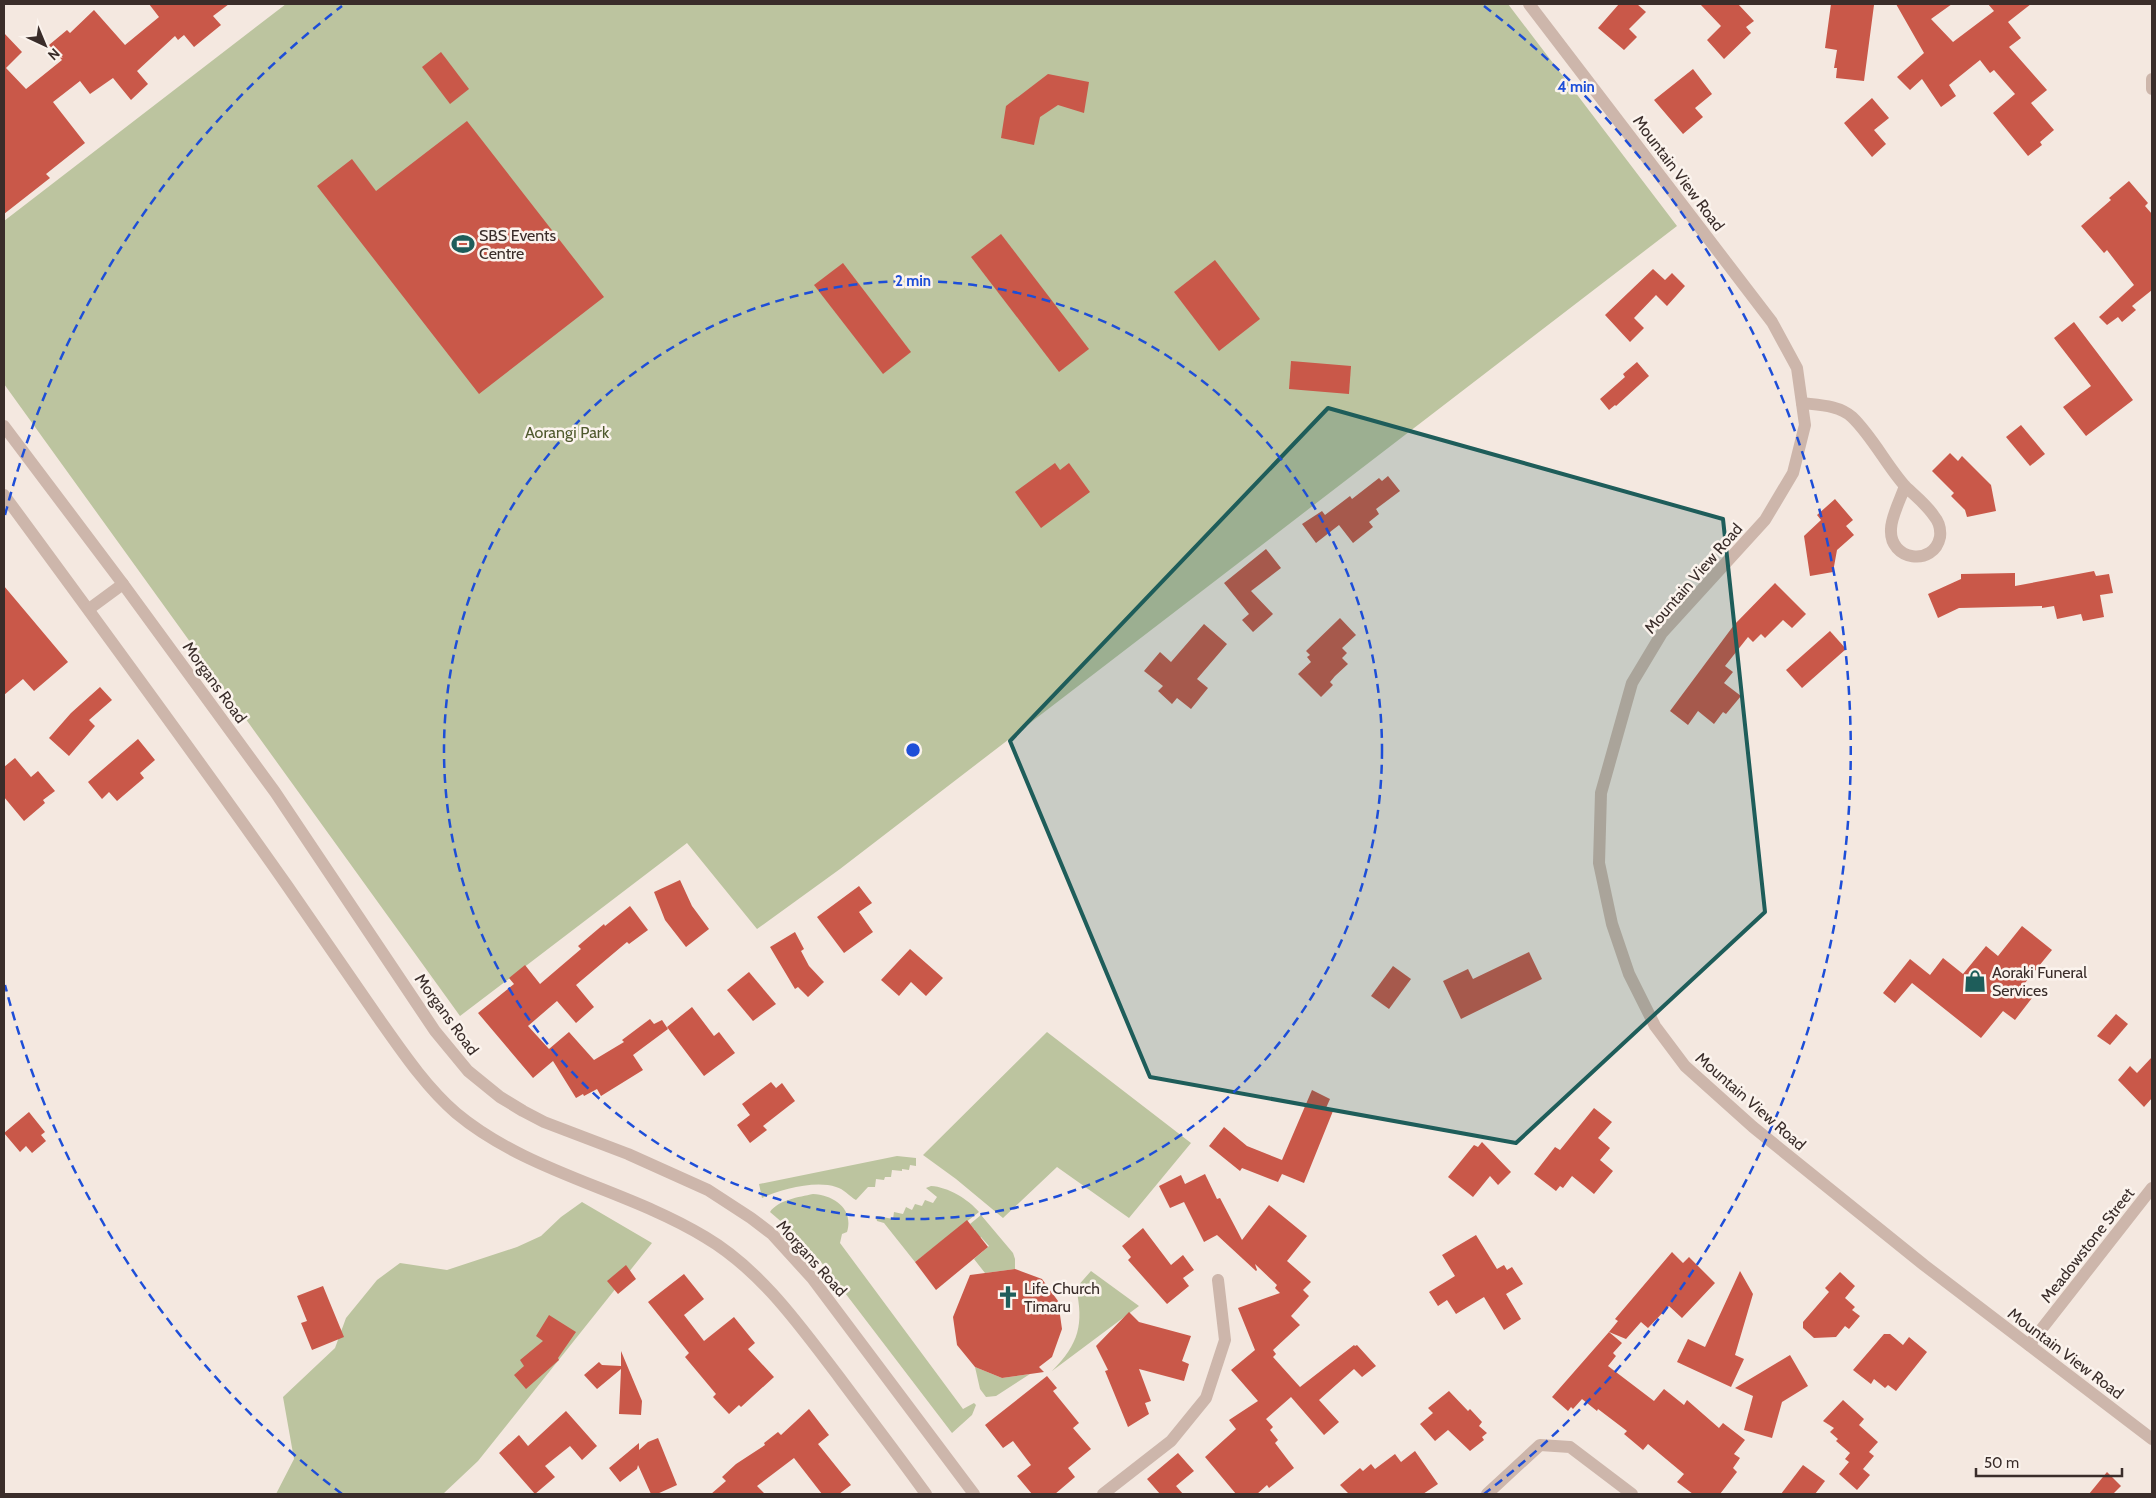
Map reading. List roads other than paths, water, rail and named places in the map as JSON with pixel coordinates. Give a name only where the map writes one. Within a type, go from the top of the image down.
[{"type":"street","name":"Mountain View Road","points":[[1530,4],[1772,322],[1796,368],[1805,425],[1793,472],[1766,520],[1662,633],[1632,683],[1602,793],[1599,863],[1612,924],[1629,974],[1655,1026],[1685,1066],[1752,1127],[1924,1265],[2152,1439]]},
{"type":"street","points":[[2152,79],[2152,89]]},
{"type":"street","points":[[1802,403],[1827,405],[1851,416],[1906,486],[1934,515],[1940,526],[1940,538],[1928,554],[1915,557],[1900,552],[1893,543],[1891,528],[1906,486]]},
{"type":"street","name":"Morgans Road","points":[[4,426],[123,584],[275,792],[435,1031],[468,1071],[500,1097],[523,1111],[544,1122],[628,1154],[708,1190],[772,1234],[812,1278],[974,1494]]},
{"type":"street","points":[[4,495],[240,818],[404,1054],[434,1091],[464,1118],[524,1156],[666,1215],[706,1237],[735,1256],[791,1316],[926,1494]]},
{"type":"street","points":[[88,609],[123,584]]},
{"type":"street","name":"Meadowstone Street","points":[[2029,1345],[2152,1188]]},
{"type":"street","points":[[1103,1494],[1171,1441],[1206,1398],[1225,1340],[1218,1280]]},
{"type":"street","points":[[1487,1494],[1540,1445],[1570,1447],[1632,1494]]},
{"type":"place","name":"SBS Events Centre","points":[[463,244]]},
{"type":"place","name":"Aoraki Funeral Services","points":[[1975,981]]},
{"type":"place","name":"Life Church Timaru","points":[[1008,1297]]},
{"type":"park label","name":"Aorangi Park","points":[[567,432]]}]
